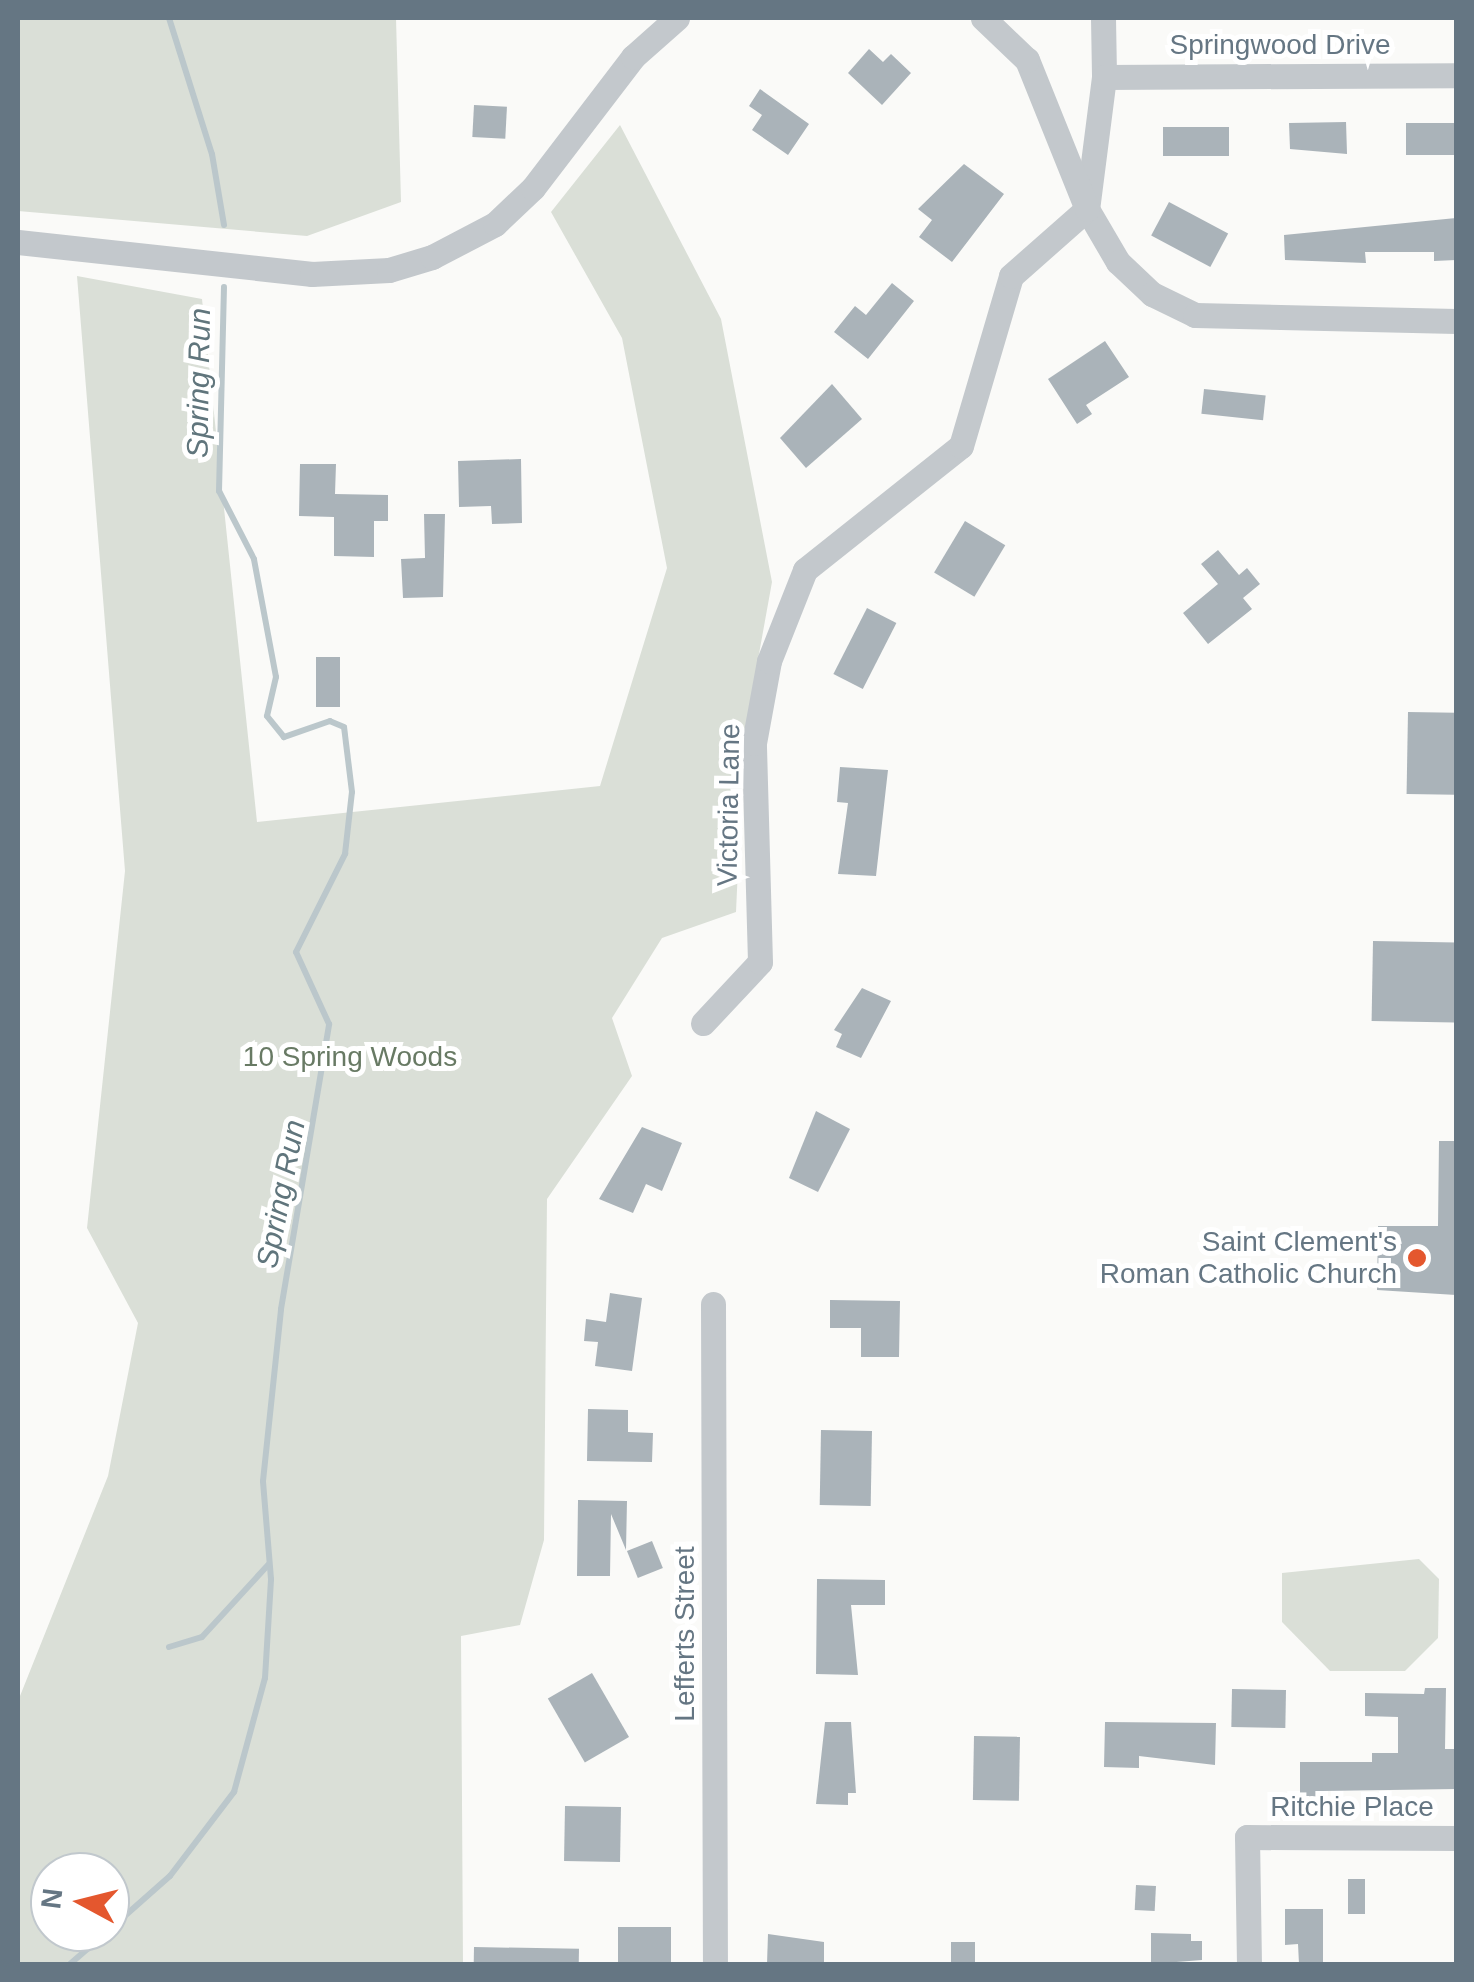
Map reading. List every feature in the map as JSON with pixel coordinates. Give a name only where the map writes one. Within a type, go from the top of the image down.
[{"type":"street","points":[[18,242],[78,252],[312,274],[390,270],[432,257],[495,224],[533,188],[633,57],[677,18]]},
{"type":"street","points":[[983,18],[1027,60],[1086,210],[1118,262],[1152,294],[1194,314],[1456,321]]},
{"type":"street","points":[[1086,210],[1104,77],[1103,18]]},
{"type":"street","name":"Springwood Drive","points":[[1104,77],[1456,76]]},
{"type":"street","name":"Victoria Lane","points":[[703,1024],[760,962],[754,743],[769,661],[805,570],[961,446],[1011,276],[1086,210]]},
{"type":"street","name":"Lefferts Street","points":[[713,1304],[715,1964]]},
{"type":"street","name":"Ritchie Place","points":[[1249,1964],[1247,1837],[1456,1838]]},
{"type":"green space","points":[[18,18],[396,18],[401,202],[307,236],[18,211]]},
{"type":"green space","name":"10 Spring Woods","points":[[620,125],[721,319],[772,582],[744,737],[736,912],[662,938],[612,1018],[632,1076],[547,1199],[544,1540],[520,1625],[461,1636],[463,1964],[18,1964],[18,1701],[108,1476],[138,1323],[87,1228],[125,871],[77,276],[202,299],[257,822],[600,786],[667,568],[622,338],[551,212]]},
{"type":"green space","points":[[1419,1559],[1439,1579],[1438,1638],[1405,1671],[1330,1671],[1282,1622],[1282,1573]]},
{"type":"building","points":[[869,49],[883,62],[891,54],[911,73],[882,105],[848,73]]},
{"type":"building","points":[[760,89],[809,124],[788,155],[752,130],[762,115],[749,106]]},
{"type":"building","points":[[474,105],[507,107],[505,139],[472,137]]},
{"type":"building","points":[[1346,122],[1347,154],[1290,149],[1289,123]]},
{"type":"building","points":[[1406,123],[1456,123],[1456,155],[1406,155]]},
{"type":"building","points":[[1163,127],[1229,127],[1229,156],[1163,156]]},
{"type":"building","points":[[964,164],[1004,194],[952,262],[919,237],[932,220],[918,209]]},
{"type":"building","points":[[1169,202],[1228,233],[1210,267],[1151,236]]},
{"type":"building","points":[[1456,218],[1456,260],[1434,261],[1434,252],[1365,252],[1366,263],[1285,260],[1284,235]]},
{"type":"building","points":[[892,283],[914,301],[868,359],[834,332],[855,306],[866,315]]},
{"type":"building","points":[[1105,341],[1129,377],[1086,405],[1092,414],[1077,424],[1048,379]]},
{"type":"building","points":[[832,384],[862,419],[806,468],[780,438]]},
{"type":"building","points":[[1204,389],[1266,395],[1263,420],[1201,414]]},
{"type":"building","points":[[521,459],[522,523],[492,524],[491,506],[459,507],[458,461]]},
{"type":"building","points":[[300,464],[336,464],[335,494],[388,495],[388,521],[374,521],[374,557],[334,556],[334,517],[299,516]]},
{"type":"building","points":[[424,514],[445,514],[443,597],[403,598],[401,559],[425,558]]},
{"type":"building","points":[[965,521],[1005,545],[974,597],[934,572]]},
{"type":"building","points":[[1218,550],[1239,575],[1247,568],[1260,584],[1243,598],[1252,609],[1208,644],[1183,613],[1218,584],[1201,564]]},
{"type":"building","points":[[867,608],[896,623],[863,689],[833,674]]},
{"type":"building","points":[[316,657],[340,657],[340,707],[316,707]]},
{"type":"building","points":[[1408,712],[1456,713],[1455,795],[1407,794]]},
{"type":"building","points":[[840,767],[888,770],[876,876],[838,874],[848,803],[837,802]]},
{"type":"building","points":[[1373,941],[1456,942],[1455,1022],[1372,1021]]},
{"type":"building","points":[[862,988],[891,1001],[861,1058],[836,1047],[842,1034],[834,1030]]},
{"type":"building","points":[[816,1111],[850,1129],[818,1192],[789,1178]]},
{"type":"building","points":[[642,1127],[682,1143],[662,1191],[646,1184],[633,1213],[599,1199]]},
{"type":"building","name":"Saint Clement's Roman Catholic Church","points":[[1439,1141],[1456,1141],[1456,1295],[1377,1290],[1378,1226],[1438,1226]]},
{"type":"building","points":[[610,1293],[642,1298],[632,1371],[595,1366],[598,1342],[584,1341],[586,1319],[606,1322]]},
{"type":"building","points":[[830,1300],[900,1301],[899,1357],[861,1357],[861,1328],[830,1328]]},
{"type":"building","points":[[588,1409],[628,1410],[628,1432],[653,1433],[652,1462],[587,1461]]},
{"type":"building","points":[[821,1430],[872,1431],[871,1506],[820,1505]]},
{"type":"building","points":[[578,1500],[627,1501],[626,1550],[611,1514],[610,1576],[577,1576]]},
{"type":"building","points":[[652,1541],[663,1568],[638,1578],[627,1551]]},
{"type":"building","points":[[817,1579],[885,1580],[885,1605],[851,1605],[858,1675],[816,1674]]},
{"type":"building","points":[[592,1673],[629,1737],[585,1763],[548,1698]]},
{"type":"building","points":[[1425,1688],[1446,1688],[1445,1749],[1456,1749],[1456,1789],[1322,1791],[1322,1799],[1300,1799],[1300,1762],[1372,1762],[1372,1753],[1398,1753],[1398,1717],[1365,1716],[1365,1693],[1424,1694]]},
{"type":"building","points":[[1232,1689],[1286,1690],[1285,1728],[1231,1727]]},
{"type":"building","points":[[825,1722],[851,1722],[856,1793],[848,1793],[848,1805],[816,1804]]},
{"type":"building","points":[[1105,1722],[1216,1723],[1215,1765],[1139,1756],[1139,1768],[1104,1767]]},
{"type":"building","points":[[974,1736],[1020,1737],[1019,1801],[973,1800]]},
{"type":"building","points":[[565,1806],[621,1807],[620,1862],[564,1861]]},
{"type":"building","points":[[1348,1879],[1365,1879],[1365,1914],[1348,1914]]},
{"type":"building","points":[[1136,1885],[1156,1886],[1155,1911],[1135,1910]]},
{"type":"building","points":[[1285,1909],[1323,1909],[1323,1964],[1299,1964],[1298,1944],[1285,1945]]},
{"type":"building","points":[[618,1927],[671,1927],[671,1964],[618,1964]]},
{"type":"building","points":[[1151,1933],[1191,1934],[1191,1941],[1202,1941],[1202,1960],[1151,1964]]},
{"type":"building","points":[[768,1934],[824,1942],[824,1964],[767,1964]]},
{"type":"building","points":[[951,1942],[975,1942],[975,1964],[951,1964]]},
{"type":"building","points":[[474,1947],[579,1949],[579,1964],[474,1964]]},
{"type":"waterway","name":"Spring Run","points":[[169,18],[212,154],[224,225]]},
{"type":"waterway","name":"Spring Run","points":[[130,1911],[170,1876],[234,1792],[265,1678],[271,1579],[263,1481],[281,1309],[329,1024],[296,952],[345,854],[352,792],[344,727],[330,721],[284,737],[267,716],[276,677],[254,559],[219,491],[224,287]]},
{"type":"waterway","points":[[169,1647],[202,1637],[268,1565]]},
{"type":"waterway","name":"Spring Run","points":[[70,1964],[84,1952]]},
{"type":"place","name":"Saint Clement's Roman Catholic Church","points":[[1417,1258]]}]
